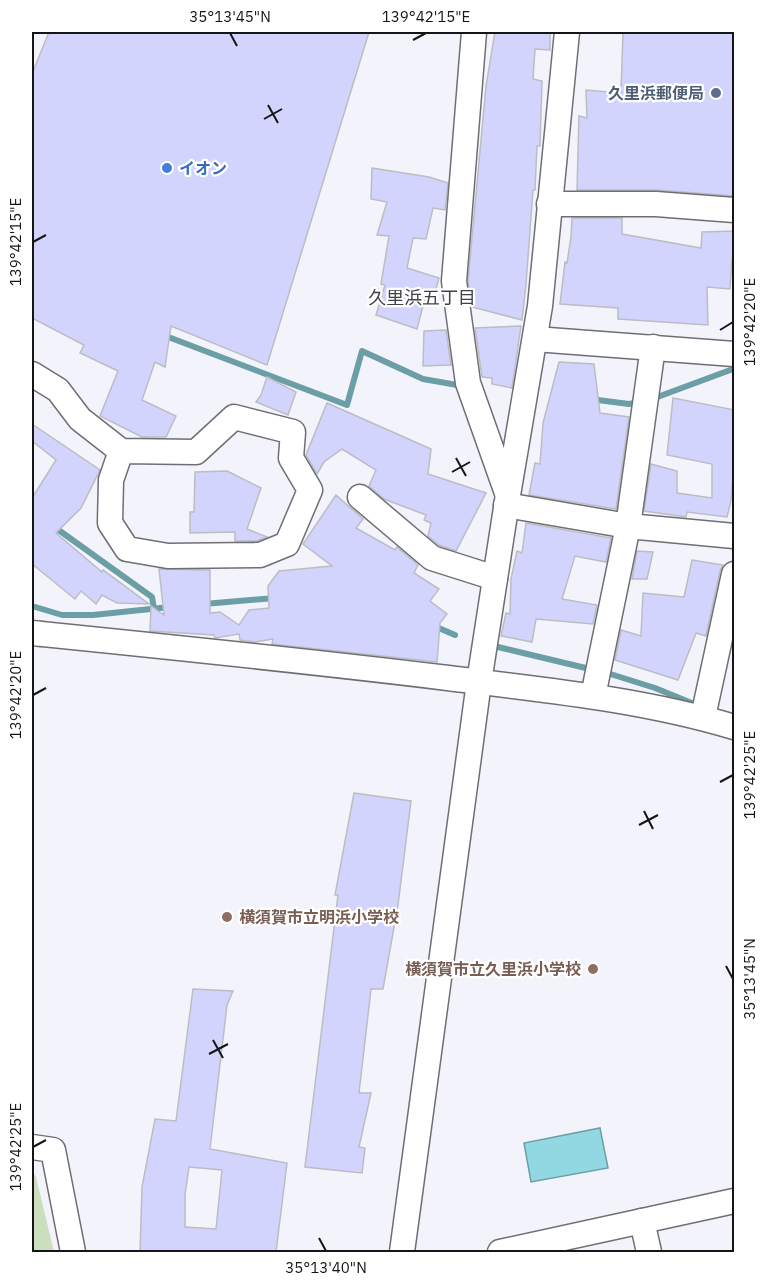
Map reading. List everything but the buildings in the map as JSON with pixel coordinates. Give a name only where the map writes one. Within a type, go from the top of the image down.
[{"type":"street","points":[[474,32],[454,281],[468,383],[507,500]]},
{"type":"street","points":[[402,1252],[479,682],[535,339],[567,32]]},
{"type":"street","points":[[549,204],[656,204],[735,210]]},
{"type":"street","points":[[535,339],[735,354]]},
{"type":"street","points":[[593,696],[628,526],[653,347]]},
{"type":"street","points":[[32,374],[58,390],[80,419],[121,451],[196,452],[234,417],[293,432],[291,459],[310,490],[287,544],[260,555],[168,556],[127,549],[110,523],[111,480],[121,451]]},
{"type":"street","points":[[360,497],[432,558],[495,578]]},
{"type":"street","points":[[507,500],[628,526],[735,536]]},
{"type":"street","points":[[703,717],[735,574]]},
{"type":"street","points":[[32,633],[268,656],[593,696],[703,717],[735,726]]},
{"type":"street","points":[[32,1147],[54,1150],[73,1252]]},
{"type":"street","points":[[500,1252],[549,1247],[642,1221],[735,1201]]},
{"type":"street","points":[[642,1221],[649,1252]]},
{"type":"green space","points":[[32,1171],[36,1177],[54,1252],[32,1252]]},
{"type":"water","points":[[600,1128],[608,1168],[531,1182],[524,1143]]},
{"type":"waterway","points":[[163,335],[347,405],[362,351],[423,379],[463,386]]},
{"type":"waterway","points":[[652,399],[733,369]]},
{"type":"waterway","points":[[590,399],[629,404],[639,402]]},
{"type":"waterway","points":[[53,526],[152,597],[154,609]]},
{"type":"waterway","points":[[204,604],[275,598]]},
{"type":"waterway","points":[[32,606],[62,615],[93,615],[170,607]]},
{"type":"waterway","points":[[434,626],[455,635]]},
{"type":"waterway","points":[[498,647],[594,670]]},
{"type":"waterway","points":[[604,672],[655,688],[699,706]]},
{"type":"place","name":"久里浜郵便局","points":[[716,93]]},
{"type":"place","name":"イオン","points":[[167,168]]},
{"type":"place","name":"横須賀市立明浜小学校","points":[[227,917]]},
{"type":"place","name":"横須賀市立久里浜小学校","points":[[593,969]]},
{"type":"district","name":"久里浜五丁目","points":[[422,297]]}]
